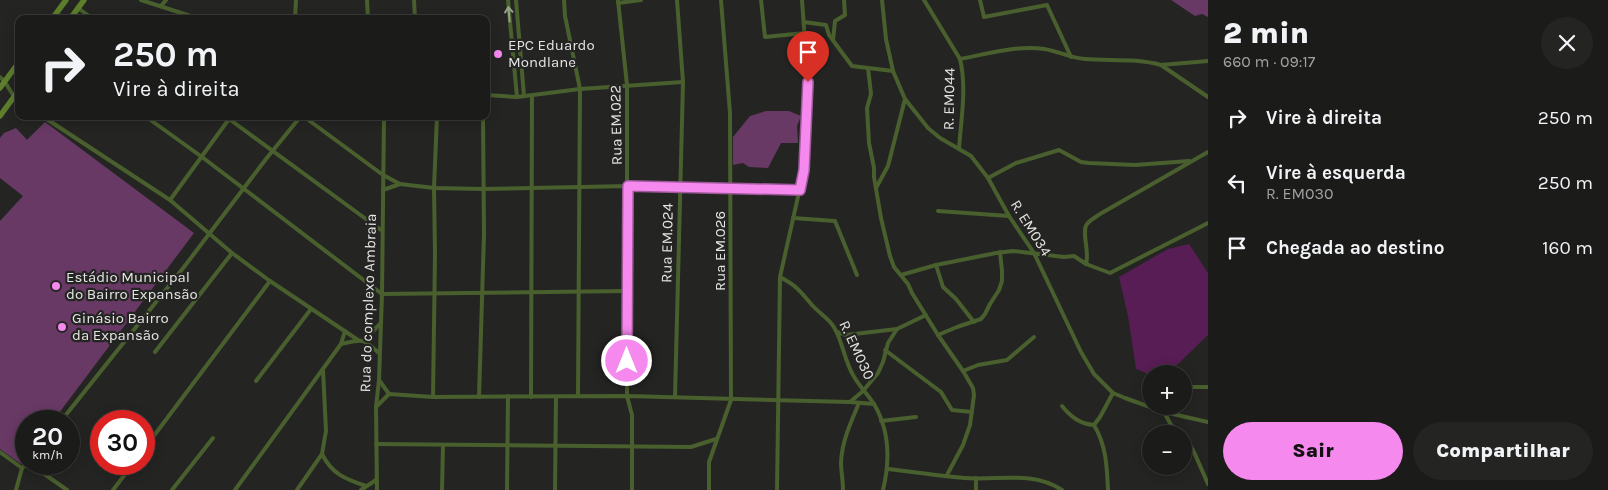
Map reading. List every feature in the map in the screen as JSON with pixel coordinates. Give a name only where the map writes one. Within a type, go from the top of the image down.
[{"type":"street","points":[[55,15],[66,0]]},
{"type":"street","points":[[73,15],[84,0]]},
{"type":"street","points":[[141,0],[188,15]]},
{"type":"street","points":[[161,6],[166,0]]},
{"type":"street","points":[[295,15],[296,0]]},
{"type":"street","points":[[367,0],[368,15]]},
{"type":"street","points":[[414,0],[416,15]]},
{"type":"street","points":[[508,0],[517,97]]},
{"type":"street","points":[[516,0],[524,96]]},
{"type":"street","points":[[564,0],[565,16],[580,89],[578,396]]},
{"type":"street","points":[[618,2],[641,0]]},
{"type":"street","name":"Rua EM.024","points":[[675,397],[682,82],[677,0]]},
{"type":"street","name":"Rua EM.026","points":[[708,490],[709,462],[731,400],[730,113],[721,0]]},
{"type":"street","points":[[761,0],[766,37],[805,33]]},
{"type":"street","points":[[777,490],[780,277],[804,170],[808,82],[802,0]]},
{"type":"street","points":[[833,40],[835,21],[845,15],[844,0]]},
{"type":"street","name":"R. EM034","points":[[882,0],[886,39],[893,71],[905,99],[928,128],[940,138],[970,156],[988,178],[1009,216],[1034,253],[1094,374],[1113,393],[1142,404]]},
{"type":"street","name":"R. EM044","points":[[924,0],[960,59],[963,69],[964,91],[959,149]]},
{"type":"street","points":[[980,0],[984,17],[1047,5],[1071,57]]},
{"type":"street","name":"Rua EM.022","points":[[618,2],[627,86],[627,396],[632,415],[632,490]]},
{"type":"street","points":[[78,8],[88,15]]},
{"type":"street","points":[[804,22],[826,25],[829,35],[848,64],[893,71]]},
{"type":"street","points":[[960,59],[1004,50],[1043,48],[1083,59],[1136,61],[1161,65],[1208,61]]},
{"type":"street","points":[[1161,65],[1208,97]]},
{"type":"street","points":[[0,88],[2,79],[15,66]]},
{"type":"street","points":[[868,68],[871,94],[867,108],[867,128],[874,177],[890,256],[894,267],[908,284],[926,316],[973,388],[972,412],[963,446],[947,475]]},
{"type":"street","points":[[2,79],[15,98]]},
{"type":"street","points":[[490,95],[517,97],[580,89],[682,82]]},
{"type":"street","points":[[532,95],[532,397]]},
{"type":"street","points":[[876,188],[888,166],[905,99]]},
{"type":"street","points":[[0,116],[15,100]]},
{"type":"street","points":[[48,120],[170,200],[270,281],[358,340]]},
{"type":"street","points":[[151,120],[382,294],[627,291]]},
{"type":"street","points":[[170,200],[202,157],[226,120]]},
{"type":"street","points":[[230,120],[382,230]]},
{"type":"street","points":[[70,410],[273,150],[299,120]]},
{"type":"street","points":[[307,120],[383,175],[400,184],[434,188],[482,189],[628,186],[730,190],[800,190]]},
{"type":"street","name":"Rua do complexo Ambraia","points":[[377,490],[376,407],[379,380],[382,294],[384,120]]},
{"type":"street","points":[[432,397],[434,188],[437,120]]},
{"type":"street","points":[[479,397],[484,234],[482,189],[483,120]]},
{"type":"street","points":[[988,178],[1016,163],[1059,150],[1081,162],[1089,163],[1135,165],[1191,161]]},
{"type":"street","points":[[1086,264],[1088,253],[1084,229],[1086,224],[1208,152]]},
{"type":"street","points":[[874,177],[882,178]]},
{"type":"street","points":[[383,190],[400,184]]},
{"type":"street","points":[[938,211],[1009,216]]},
{"type":"street","points":[[793,218],[835,221],[856,275]]},
{"type":"street","points":[[901,275],[936,265],[1012,251],[1064,257],[1074,256],[1086,264],[1110,273],[1208,223]]},
{"type":"street","points":[[155,352],[232,252]]},
{"type":"street","points":[[938,335],[981,319],[985,314],[999,290],[1002,271],[1000,252]]},
{"type":"street","points":[[936,265],[943,287],[956,299],[974,322]]},
{"type":"street","name":"R. EM030","points":[[780,277],[801,290],[812,305],[831,321],[852,373],[874,404],[881,421],[888,449],[888,469],[883,490]]},
{"type":"street","points":[[155,434],[270,281]]},
{"type":"street","points":[[256,381],[311,309]]},
{"type":"street","points":[[837,332],[846,335],[896,329],[926,316]]},
{"type":"street","points":[[364,340],[380,323]]},
{"type":"street","points":[[850,402],[863,391],[878,373],[883,362],[885,350],[896,329]]},
{"type":"street","points":[[235,490],[341,344],[345,331]]},
{"type":"street","points":[[963,370],[978,365],[1007,360],[1034,336]]},
{"type":"street","points":[[341,344],[364,340],[379,354]]},
{"type":"street","points":[[885,350],[941,392],[952,410],[972,412]]},
{"type":"street","points":[[297,490],[322,454],[326,431],[323,370]]},
{"type":"street","points":[[379,380],[389,394]]},
{"type":"street","points":[[1192,387],[1208,387]]},
{"type":"street","points":[[1062,406],[1081,423],[1094,424],[1100,418],[1113,393]]},
{"type":"street","points":[[376,407],[389,394],[432,397],[627,396],[874,404]]},
{"type":"street","points":[[507,490],[508,396]]},
{"type":"street","points":[[555,490],[556,396]]},
{"type":"street","points":[[843,490],[841,460],[844,443],[859,404]]},
{"type":"street","name":"R. EM034","points":[[1177,415],[1208,422]]},
{"type":"street","points":[[881,421],[916,417]]},
{"type":"street","points":[[1094,424],[1101,436],[1105,450],[1108,490]]},
{"type":"street","points":[[172,490],[213,438]]},
{"type":"street","points":[[376,444],[632,448],[691,447],[716,439]]},
{"type":"street","points":[[442,445],[442,490]]},
{"type":"street","points":[[1192,449],[1208,484]]},
{"type":"street","points":[[0,452],[15,463]]},
{"type":"street","points":[[322,454],[330,467],[346,479],[366,486]]},
{"type":"street","points":[[888,469],[965,478],[1029,478],[1056,486],[1062,490]]},
{"type":"street","points":[[16,490],[20,475]]},
{"type":"street","points":[[45,475],[67,490]]},
{"type":"street","points":[[113,490],[125,475]]},
{"type":"street","points":[[976,478],[976,490]]},
{"type":"street","points":[[361,490],[376,480]]},
{"type":"shaded area","points":[[1171,0],[1208,0],[1208,17],[1202,14],[1195,16]]},
{"type":"shaded area","points":[[766,111],[789,111],[801,116],[797,126],[798,143],[781,143],[768,168],[749,167],[743,163],[733,165],[733,137],[750,116]]},
{"type":"shaded area","name":"Ginásio Bairro da Expansão","points":[[45,122],[194,233],[61,410],[15,410],[15,460],[0,449],[0,221],[23,196],[0,178],[0,138],[4,133],[16,128],[27,140]]},
{"type":"shaded area","points":[[1189,244],[1208,273],[1208,335],[1176,365],[1142,365],[1142,371],[1136,369],[1128,316],[1119,277],[1168,249]]},
{"type":"place","name":"EPC Eduardo Mondlane","points":[[498,54]]},
{"type":"place","name":"Estádio Municipal do Bairro Expansão","points":[[56,286]]},
{"type":"place","name":"Ginásio Bairro da Expansão","points":[[62,327]]},
{"type":"route","points":[[627,361],[628,186],[800,190],[804,170],[808,82]]}]
